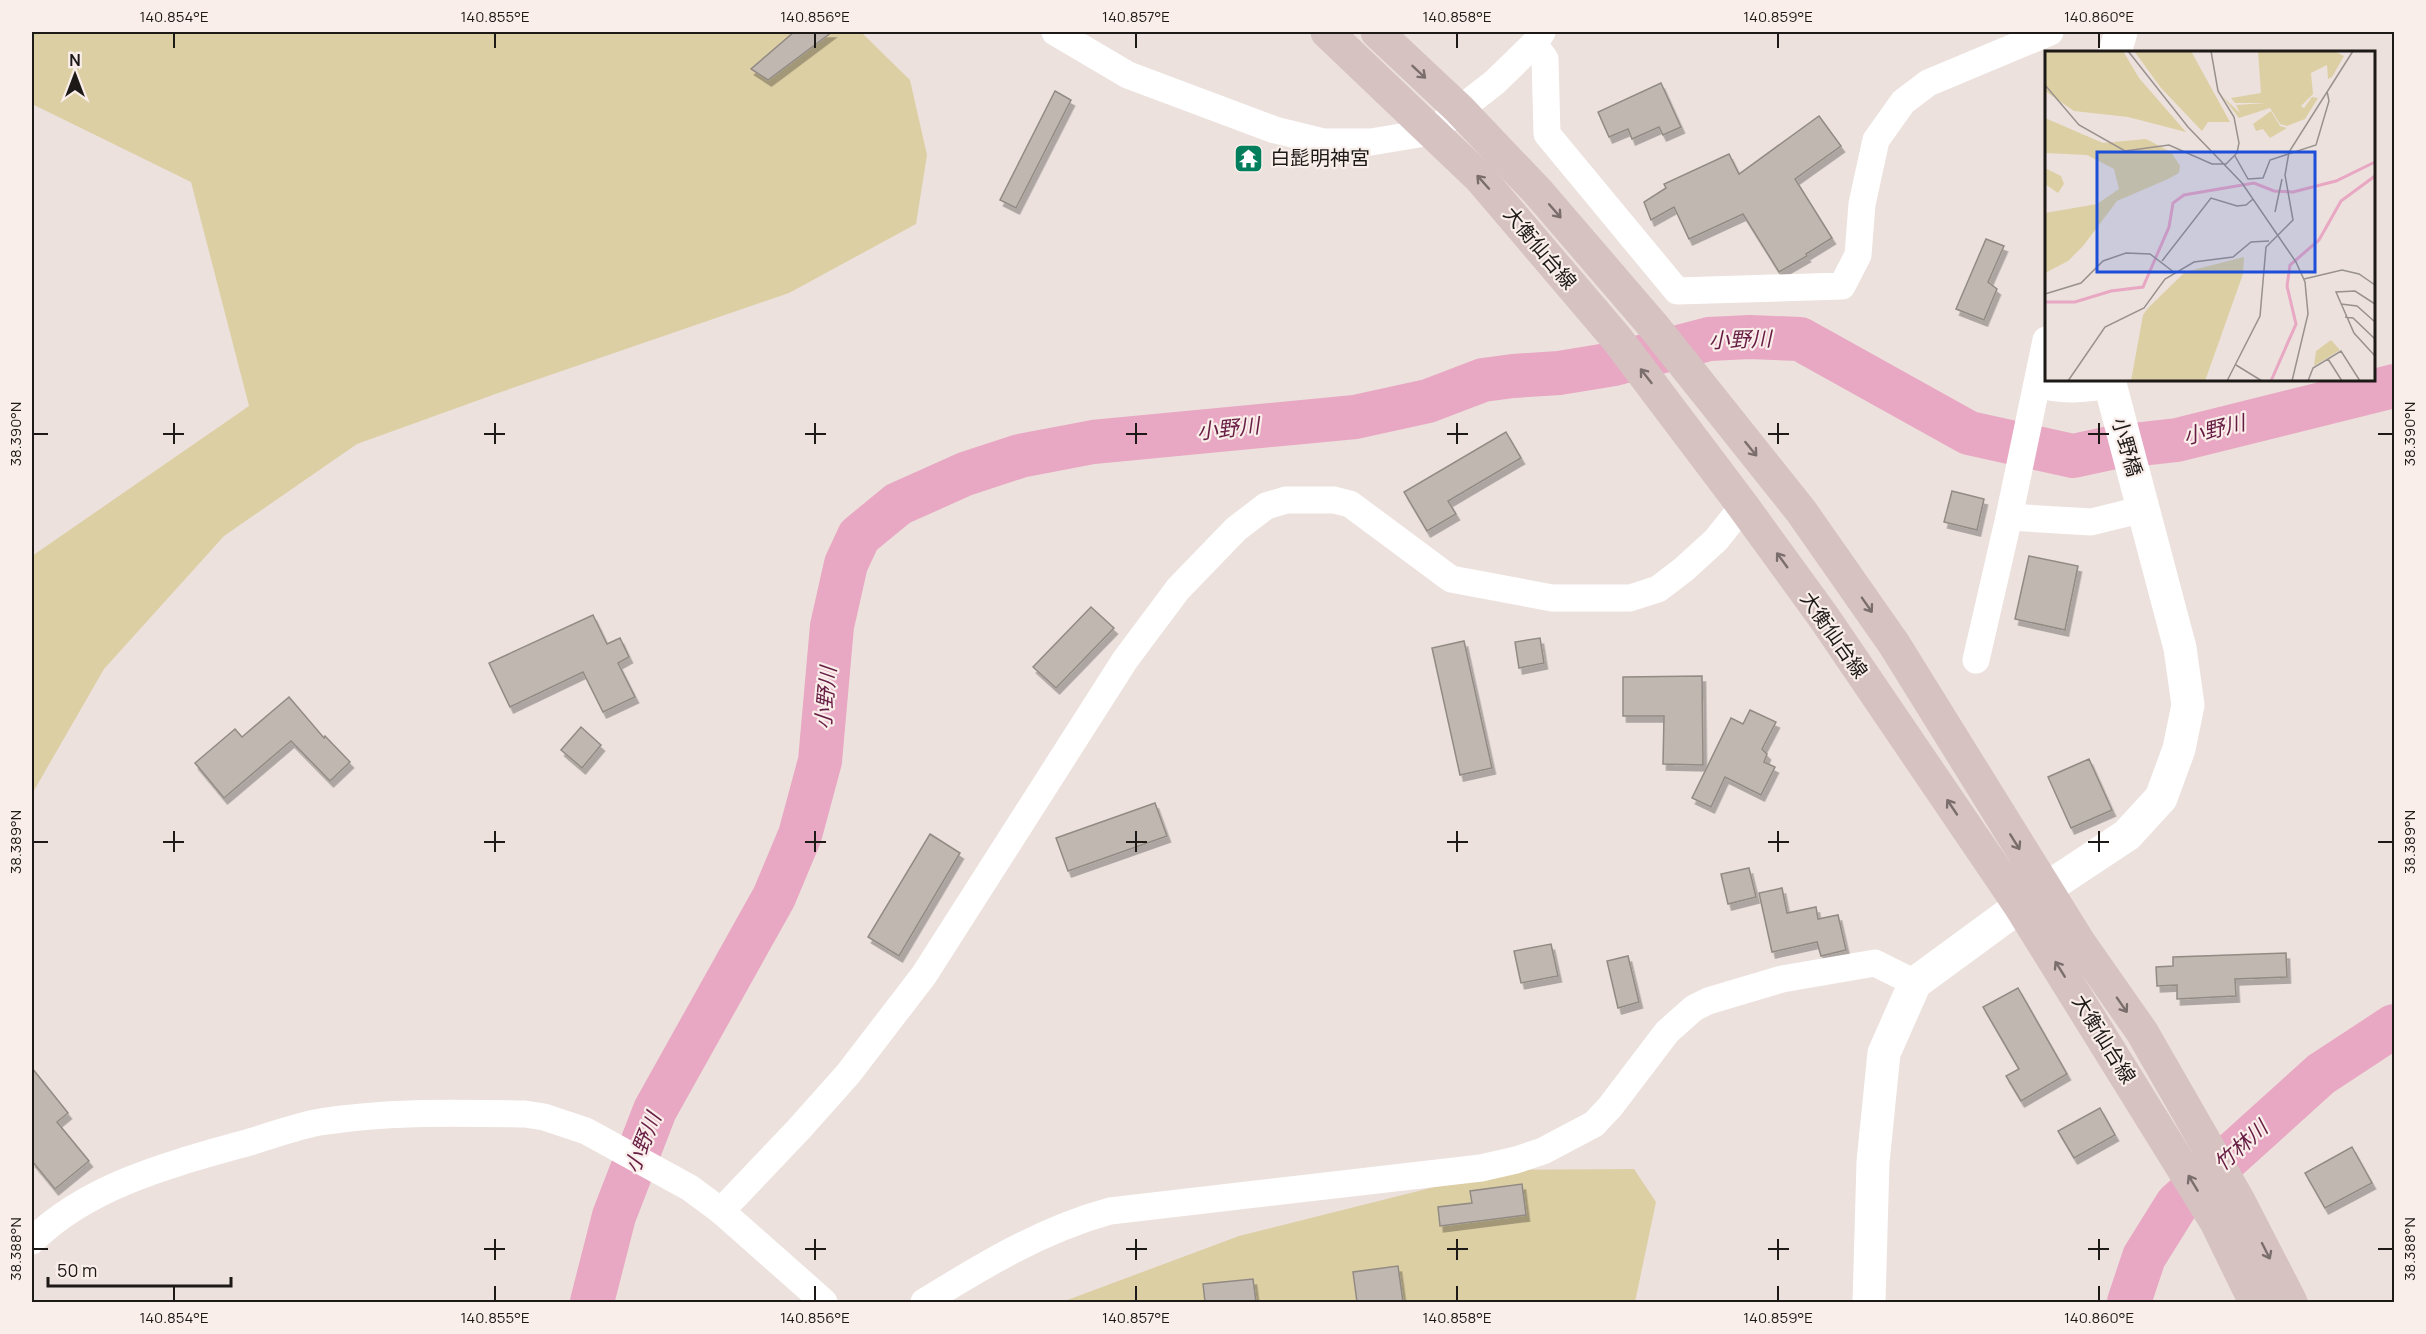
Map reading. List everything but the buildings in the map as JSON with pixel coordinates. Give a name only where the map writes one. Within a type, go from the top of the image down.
[{"type":"main road","name":"大衡仙台線","points":[[1327,32],[1480,178],[1617,339],[1676,414],[2033,898]]},
{"type":"main road","name":"大衡仙台線","points":[[1377,32],[1459,109],[1539,193],[1655,328],[1802,511],[1894,644],[2033,898],[2228,1211],[2291,1302]]},
{"type":"main road","name":"大衡仙台線","points":[[2228,1211],[2254,1302]]},
{"type":"street","points":[[1055,32],[1128,75],[1275,130],[1324,142],[1371,142],[1431,132],[1495,82],[1538,38],[1545,59],[1547,134],[1677,291],[1842,285],[1858,255],[1862,204],[1876,140],[1902,102],[1928,82],[2050,32]]},
{"type":"street","points":[[2115,51],[2121,32]]},
{"type":"street","points":[[1976,660],[2045,345]]},
{"type":"street","points":[[2034,397],[2055,390],[2111,390]]},
{"type":"street","name":"小野橋","points":[[1915,983],[2033,898],[2127,836],[2161,798],[2179,749],[2188,705],[2180,648],[2111,390]]},
{"type":"street","points":[[721,1210],[848,1074],[924,975],[1125,660],[1178,589],[1236,529],[1266,506],[1286,500],[1334,500],[1350,504],[1451,579],[1552,598],[1630,598],[1658,589],[1716,540],[1743,507]]},
{"type":"street","points":[[2011,508],[2091,522],[2142,500]]},
{"type":"street","points":[[924,1302],[986,1264],[1051,1230],[1110,1210],[1481,1168],[1543,1151],[1593,1124],[1610,1107],[1667,1032],[1694,1008],[1737,991],[1782,979],[1875,963],[1915,983],[1884,1053],[1873,1162],[1869,1302]]},
{"type":"street","points":[[32,1240],[65,1214],[120,1184],[189,1159],[318,1122],[409,1113],[525,1114],[562,1122],[674,1178],[721,1210],[824,1302]]},
{"type":"shaded area","points":[[32,32],[861,32],[910,80],[927,155],[916,224],[789,293],[357,444],[224,536],[104,669],[32,794],[32,556],[249,406],[191,182],[32,104]]},
{"type":"shaded area","points":[[1634,1169],[1656,1202],[1635,1302],[1062,1302],[1239,1236],[1502,1170]]},
{"type":"waterway","name":"小野川","points":[[592,1302],[614,1216],[655,1110],[774,897],[800,835],[820,761],[832,626],[846,564],[859,536],[898,504],[965,474],[1020,456],[1093,442],[1355,417],[1428,401],[1483,380],[1559,373],[1614,364],[1709,339],[1750,337],[1800,339],[1969,433],[2073,456],[2115,447],[2177,440],[2394,386]]},
{"type":"waterway","name":"竹林川","points":[[2129,1302],[2144,1257],[2177,1204],[2321,1074],[2394,1026]]},
{"type":"place","name":"白髭明神宮","points":[[1249,158]]}]
